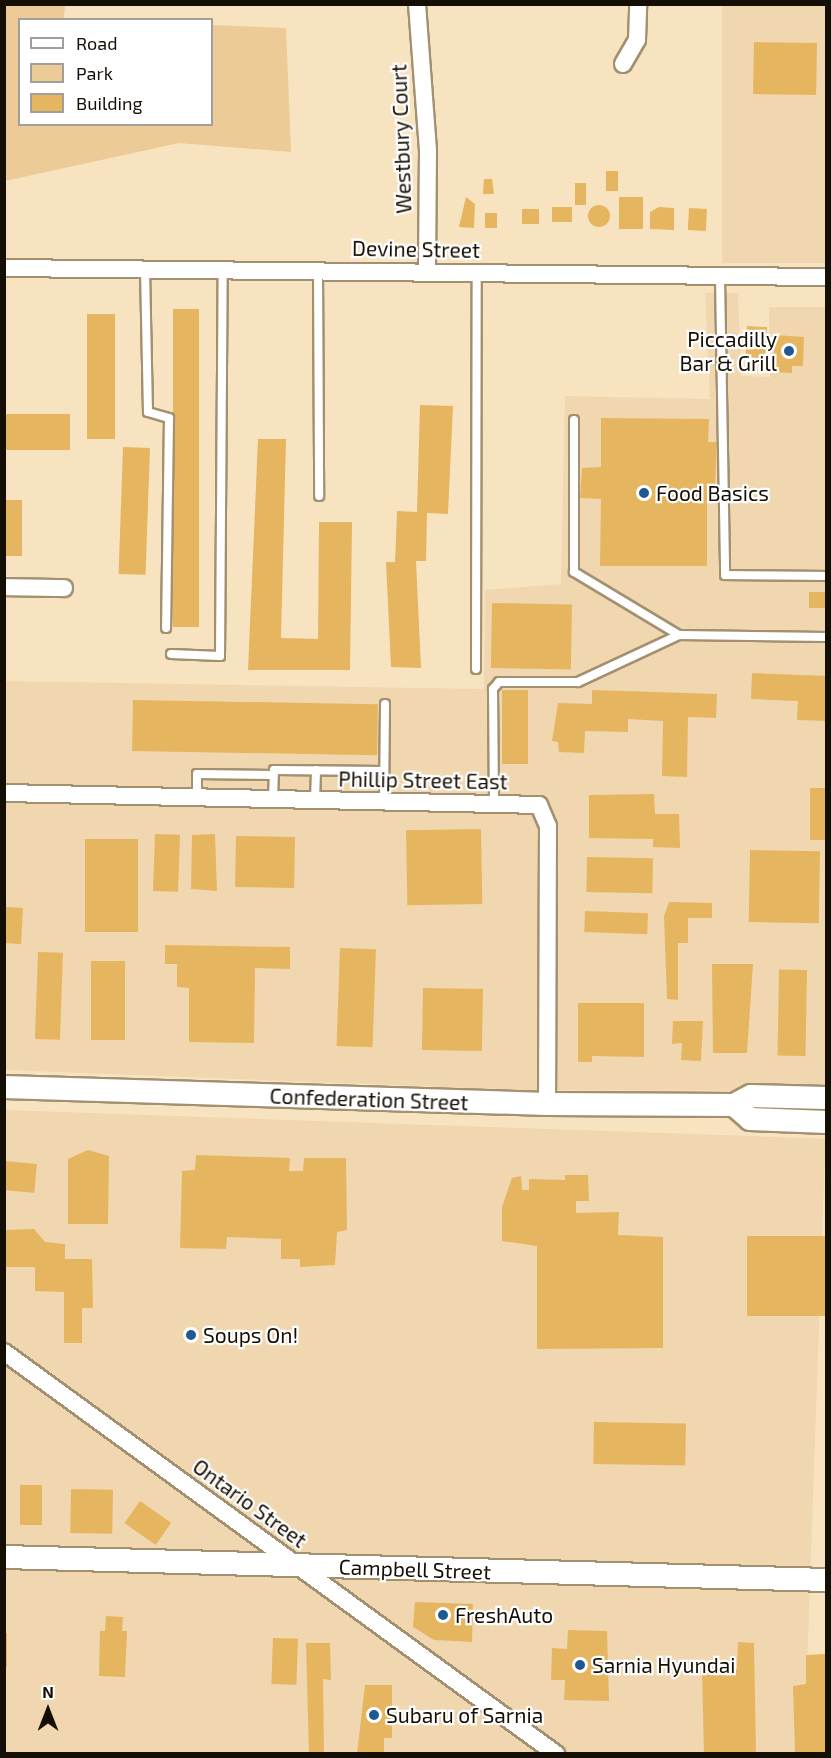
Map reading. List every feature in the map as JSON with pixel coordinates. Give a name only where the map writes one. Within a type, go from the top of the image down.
[{"type":"main road","name":"Confederation Street","points":[[4,1087],[547,1104],[734,1105],[751,1096],[826,1098]]},
{"type":"main road","name":"Confederation Street","points":[[734,1105],[750,1119],[826,1122]]},
{"type":"main road","name":"Campbell Street","points":[[4,1557],[826,1580]]},
{"type":"street","name":"Westbury Court","points":[[417,4],[428,151],[427,273]]},
{"type":"street","points":[[622,64],[637,40],[638,4]]},
{"type":"street","name":"Devine Street","points":[[4,268],[477,272],[720,278],[826,277]]},
{"type":"street","points":[[4,587],[64,588]]},
{"type":"street","name":"Phillip Street East","points":[[4,794],[539,805],[548,826],[547,1104]]},
{"type":"street","name":"Ontario Street","points":[[4,1352],[556,1754]]},
{"type":"lane","points":[[145,269],[148,412],[169,418],[166,628]]},
{"type":"lane","points":[[171,654],[220,656],[223,271]]},
{"type":"lane","points":[[318,271],[319,496]]},
{"type":"lane","points":[[476,669],[477,272]]},
{"type":"lane","points":[[720,278],[725,575],[826,576]]},
{"type":"lane","points":[[574,420],[574,572],[679,635]]},
{"type":"lane","points":[[494,804],[493,689],[499,682],[578,682],[679,635],[826,637]]},
{"type":"lane","points":[[384,802],[385,704]]},
{"type":"lane","points":[[273,799],[274,770],[384,771]]},
{"type":"lane","points":[[315,800],[316,770]]},
{"type":"lane","points":[[197,798],[197,774],[273,775]]},
{"type":"shaded area","points":[[722,5],[826,5],[826,263],[722,263]]},
{"type":"shaded area","points":[[705,293],[738,293],[741,376],[770,377],[769,307],[826,307],[826,1091],[520,1090],[5,1070],[5,681],[484,689],[485,590],[561,584],[565,396],[710,399]]},
{"type":"shaded area","points":[[5,1110],[825,1139],[804,1754],[4,1754]]},
{"type":"green space","points":[[4,5],[65,5],[64,18],[18,18],[18,126],[213,126],[213,25],[286,28],[291,152],[179,143],[5,181]]},
{"type":"building","points":[[754,42],[817,43],[816,95],[753,94]]},
{"type":"building","points":[[606,171],[618,171],[618,191],[606,191]]},
{"type":"building","points":[[484,179],[492,179],[494,194],[483,194]]},
{"type":"building","points":[[575,183],[586,183],[586,205],[575,205]]},
{"type":"building","points":[[466,197],[475,204],[474,228],[459,227]]},
{"type":"building","points":[[619,197],[643,197],[643,229],[619,229]]},
{"type":"building","points":[[599,205],[607,208],[610,216],[607,224],[599,227],[591,224],[588,216],[591,208]]},
{"type":"building","points":[[552,207],[572,207],[572,222],[552,222]]},
{"type":"building","points":[[659,207],[674,208],[674,230],[650,229],[650,212]]},
{"type":"building","points":[[689,208],[707,209],[706,231],[688,230]]},
{"type":"building","points":[[522,209],[539,209],[539,224],[522,224]]},
{"type":"building","points":[[485,213],[497,213],[497,228],[485,228]]},
{"type":"building","points":[[173,309],[199,309],[199,627],[173,627]]},
{"type":"building","points":[[87,314],[115,314],[115,439],[87,439]]},
{"type":"building","points":[[747,326],[767,327],[765,362],[745,361]]},
{"type":"building","name":"Piccadilly Bar & Grill","points":[[775,335],[804,337],[803,366],[792,366],[792,373],[773,372]]},
{"type":"building","points":[[420,405],[453,406],[448,514],[427,513],[426,561],[416,561],[421,668],[391,667],[386,562],[395,562],[397,511],[417,512]]},
{"type":"building","points":[[4,414],[70,414],[70,450],[4,450]]},
{"type":"building","name":"Food Basics","points":[[601,418],[709,419],[708,442],[717,442],[715,488],[707,488],[707,566],[600,566],[601,499],[580,498],[582,468],[601,467]]},
{"type":"building","points":[[258,439],[286,439],[281,638],[318,639],[319,522],[352,522],[350,670],[248,670]]},
{"type":"building","points":[[123,447],[150,448],[146,575],[119,574]]},
{"type":"building","points":[[4,500],[22,500],[22,556],[4,556]]},
{"type":"building","points":[[809,592],[826,592],[826,608],[809,608]]},
{"type":"building","points":[[492,603],[572,604],[571,669],[491,668]]},
{"type":"building","points":[[752,673],[826,676],[826,721],[797,720],[798,701],[751,699]]},
{"type":"building","points":[[502,690],[528,690],[528,764],[502,764]]},
{"type":"building","points":[[592,690],[717,694],[716,718],[688,717],[687,777],[662,776],[663,721],[628,719],[628,732],[585,731],[584,753],[559,752],[558,742],[552,741],[558,703],[592,704]]},
{"type":"building","points":[[133,700],[378,704],[377,755],[132,751]]},
{"type":"building","points":[[810,788],[826,788],[826,840],[810,840]]},
{"type":"building","points":[[654,794],[655,814],[679,814],[680,848],[653,847],[653,839],[589,838],[589,795]]},
{"type":"building","points":[[481,829],[482,904],[407,905],[406,830]]},
{"type":"building","points":[[155,834],[180,835],[178,892],[153,891]]},
{"type":"building","points":[[215,834],[217,891],[191,889],[192,835]]},
{"type":"building","points":[[236,836],[295,837],[294,888],[235,887]]},
{"type":"building","points":[[85,839],[138,839],[138,932],[85,932]]},
{"type":"building","points":[[750,850],[820,851],[819,923],[749,922]]},
{"type":"building","points":[[587,857],[653,858],[652,893],[586,892]]},
{"type":"building","points":[[669,902],[712,903],[712,918],[688,918],[688,943],[678,943],[678,1000],[667,999],[664,916]]},
{"type":"building","points":[[5,907],[23,908],[21,944],[4,943]]},
{"type":"building","points":[[585,911],[648,913],[647,934],[584,932]]},
{"type":"building","points":[[165,945],[290,947],[290,969],[255,968],[254,1043],[189,1042],[189,988],[177,987],[177,964],[165,964]]},
{"type":"building","points":[[340,948],[376,949],[373,1047],[337,1046]]},
{"type":"building","points":[[38,952],[63,953],[60,1040],[35,1039]]},
{"type":"building","points":[[91,961],[125,961],[125,1040],[91,1040]]},
{"type":"building","points":[[712,964],[753,964],[747,1053],[713,1053]]},
{"type":"building","points":[[779,970],[807,970],[805,1056],[778,1055]]},
{"type":"building","points":[[423,988],[483,989],[482,1051],[422,1050]]},
{"type":"building","points":[[578,1003],[644,1003],[644,1057],[592,1056],[592,1062],[578,1062]]},
{"type":"building","points":[[673,1021],[703,1021],[701,1061],[681,1060],[682,1043],[672,1044]]},
{"type":"building","points":[[88,1150],[109,1156],[108,1224],[68,1224],[68,1159]]},
{"type":"building","points":[[196,1155],[290,1158],[289,1171],[303,1171],[304,1158],[346,1158],[347,1230],[337,1232],[335,1265],[300,1267],[300,1259],[281,1259],[281,1239],[227,1237],[226,1249],[180,1248],[182,1171],[195,1170]]},
{"type":"building","points":[[4,1161],[37,1164],[34,1193],[4,1190]]},
{"type":"building","points":[[565,1175],[588,1175],[589,1201],[576,1201],[576,1213],[619,1212],[618,1235],[663,1237],[663,1348],[537,1349],[537,1246],[502,1241],[502,1207],[512,1178],[521,1176],[522,1190],[529,1190],[529,1179],[565,1180]]},
{"type":"building","points":[[34,1229],[45,1242],[65,1244],[65,1259],[92,1259],[93,1308],[82,1308],[82,1343],[64,1343],[64,1292],[35,1291],[35,1267],[4,1267],[4,1230]]},
{"type":"building","points":[[747,1236],[826,1236],[826,1316],[747,1316]]},
{"type":"building","points":[[594,1422],[686,1424],[685,1466],[593,1464]]},
{"type":"building","points":[[20,1485],[42,1485],[42,1525],[20,1525]]},
{"type":"building","points":[[71,1489],[113,1490],[112,1534],[70,1533]]},
{"type":"building","points":[[140,1501],[171,1523],[156,1545],[125,1523]]},
{"type":"building","name":"FreshAuto","points":[[415,1602],[473,1604],[472,1642],[434,1640],[413,1627]]},
{"type":"building","points":[[106,1616],[123,1617],[122,1631],[127,1631],[125,1677],[99,1676],[100,1631],[105,1631]]},
{"type":"building","name":"Sarnia Hyundai","points":[[568,1630],[607,1631],[609,1701],[564,1700],[565,1680],[551,1680],[552,1648],[567,1649]]},
{"type":"building","points":[[4,1633],[7,1633],[7,1667],[4,1667]]},
{"type":"building","points":[[273,1638],[298,1639],[296,1685],[271,1684]]},
{"type":"building","points":[[738,1642],[754,1643],[756,1753],[704,1753],[702,1673],[737,1669]]},
{"type":"building","points":[[306,1643],[330,1643],[331,1680],[323,1679],[324,1754],[309,1754]]},
{"type":"building","points":[[826,1654],[826,1754],[795,1754],[793,1686],[806,1684],[806,1655]]},
{"type":"building","points":[[365,1685],[392,1685],[392,1738],[384,1738],[384,1754],[357,1754]]},
{"type":"place","name":"Piccadilly Bar & Grill","points":[[789,351]]},
{"type":"place","name":"Food Basics","points":[[644,493]]},
{"type":"place","name":"Soups On!","points":[[191,1335]]},
{"type":"place","name":"FreshAuto","points":[[443,1615]]},
{"type":"place","name":"Sarnia Hyundai","points":[[580,1665]]},
{"type":"place","name":"Subaru of Sarnia","points":[[374,1715]]}]
